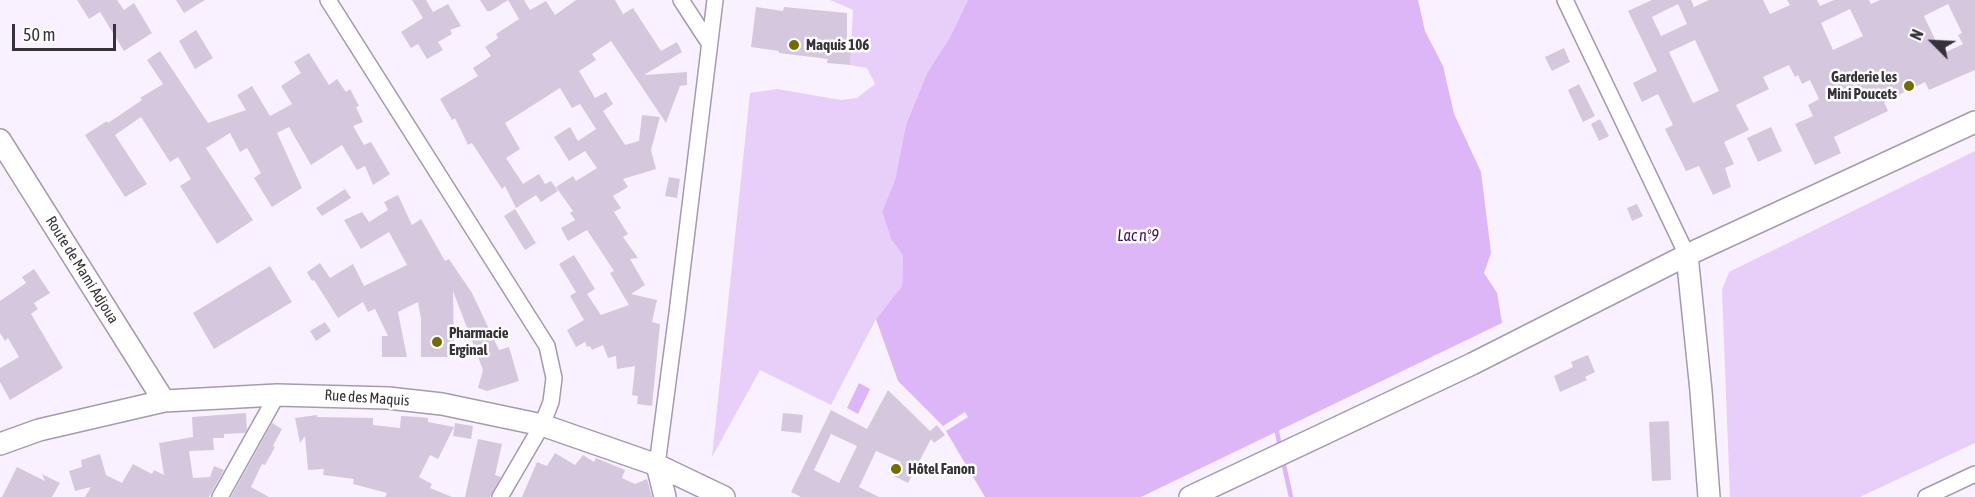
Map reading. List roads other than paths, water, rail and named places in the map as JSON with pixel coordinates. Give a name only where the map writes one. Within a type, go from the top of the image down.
[{"type":"street","points":[[328,0],[547,346],[554,378],[550,402],[542,425],[500,497]]},
{"type":"street","points":[[681,0],[709,43]]},
{"type":"street","points":[[665,497],[657,465],[678,313],[715,0]]},
{"type":"street","points":[[1566,0],[1687,255],[1709,497]]},
{"type":"street","points":[[1190,497],[1472,364],[1687,255],[1975,122]]},
{"type":"street","name":"Route de Mami Adjoua","points":[[0,140],[164,401]]},
{"type":"street","points":[[220,497],[277,394]]},
{"type":"street","name":"Rue des Maquis","points":[[0,444],[39,430],[164,401],[277,394],[338,395],[431,403],[542,425],[657,465],[724,497]]},
{"type":"street","points":[[1926,497],[1975,474]]},
{"type":"water","name":"Lac n°9","points":[[968,0],[1418,0],[1425,31],[1443,66],[1454,114],[1481,172],[1491,253],[1484,273],[1497,293],[1502,323],[1141,497],[985,497],[943,426],[898,381],[876,319],[902,286],[903,256],[891,239],[882,212],[895,180],[906,124],[927,73],[949,39]]},
{"type":"water","points":[[859,383],[870,389],[858,414],[847,408]]},
{"type":"waterway","points":[[1277,432],[1280,447]]},
{"type":"waterway","points":[[1283,461],[1291,497]]},
{"type":"place","name":"Maquis 106","points":[[794,45]]},
{"type":"place","name":"Garderie les Mini Poucets","points":[[1909,86]]},
{"type":"place","name":"Pharmacie Erginal","points":[[437,342]]},
{"type":"place","name":"Hôtel Fanon","points":[[896,469]]}]
